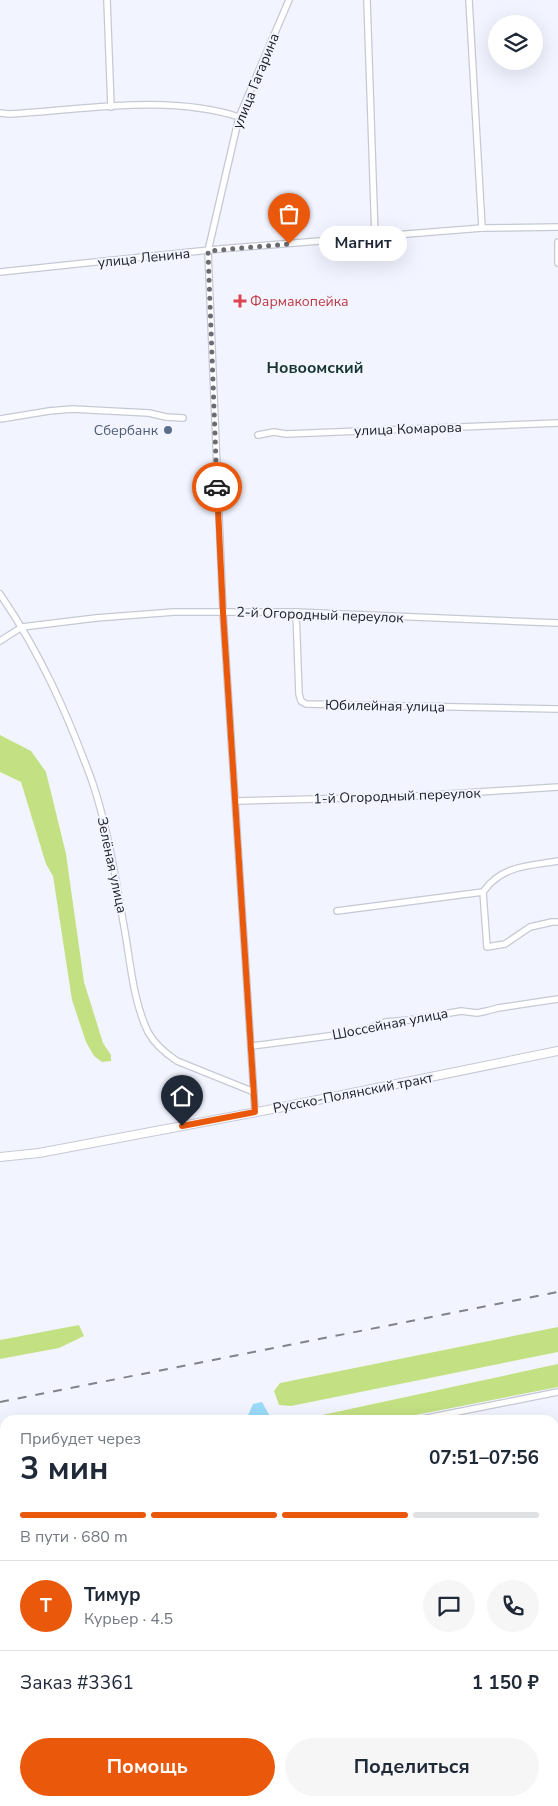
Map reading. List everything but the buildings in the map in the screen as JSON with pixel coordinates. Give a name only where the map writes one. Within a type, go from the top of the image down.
[{"type":"main road","name":"Русско-Полянский тракт","points":[[0,1157],[48,1152],[558,1051]]},
{"type":"street","points":[[107,0],[111,107]]},
{"type":"street","name":"улица Гагарина","points":[[255,1112],[223,612],[208,251],[239,117],[289,0]]},
{"type":"street","points":[[367,0],[375,237]]},
{"type":"street","points":[[469,0],[482,228]]},
{"type":"street","points":[[0,113],[17,114],[111,107],[175,105],[194,106],[239,117]]},
{"type":"street","name":"улица Ленина","points":[[0,272],[208,251],[482,228],[558,227]]},
{"type":"street","points":[[558,242],[558,263]]},
{"type":"street","points":[[0,419],[72,409],[149,413],[166,418],[183,418]]},
{"type":"street","name":"улица Комарова","points":[[258,435],[274,432],[286,434],[558,423]]},
{"type":"street","name":"Зелёная улица","points":[[0,594],[22,627],[54,686],[92,782],[109,849],[124,921],[134,987],[148,1031],[165,1054],[177,1061],[254,1092]]},
{"type":"street","name":"2-й Огородный переулок","points":[[22,627],[96,618],[174,612],[296,612],[558,623]]},
{"type":"street","name":"Юбилейная улица","points":[[296,612],[299,694],[302,701],[306,704],[558,709]]},
{"type":"street","points":[[0,641],[22,627]]},
{"type":"street","name":"1-й Огородный переулок","points":[[236,801],[400,798],[558,787]]},
{"type":"street","points":[[558,860],[513,869],[500,874],[489,884],[483,892],[487,947],[504,944],[530,927],[558,922]]},
{"type":"street","points":[[337,911],[483,892]]},
{"type":"street","name":"Шоссейная улица","points":[[252,1046],[359,1032],[385,1022],[461,1011],[482,1012],[558,999]]},
{"type":"street","points":[[442,1415],[558,1392]]},
{"type":"green space","points":[[0,735],[31,751],[46,772],[66,854],[84,982],[103,1043],[111,1055],[111,1061],[102,1062],[94,1056],[86,1042],[72,1000],[53,876],[46,864],[21,782],[0,772]]},
{"type":"green space","points":[[79,1325],[84,1336],[59,1348],[0,1359],[0,1340]]},
{"type":"green space","points":[[558,1327],[558,1352],[291,1406],[279,1405],[274,1391],[280,1383]]},
{"type":"green space","points":[[558,1364],[558,1387],[415,1415],[322,1415]]},
{"type":"water","points":[[262,1402],[269,1415],[248,1415],[253,1404]]},
{"type":"railway","points":[[0,1402],[558,1292]]},
{"type":"way so far","points":[[217,487],[208,251],[289,244]]},
{"type":"place","name":"Магнит","points":[[289,244]]},
{"type":"place","name":"Фармакопейка","points":[[240,301]]},
{"type":"place","name":"Сбербанк","points":[[168,430]]},
{"type":"district","name":"Новоомский","points":[[315,368]]},
{"type":"route","points":[[182,1126],[255,1112],[244,916],[223,612],[217,487]]}]
